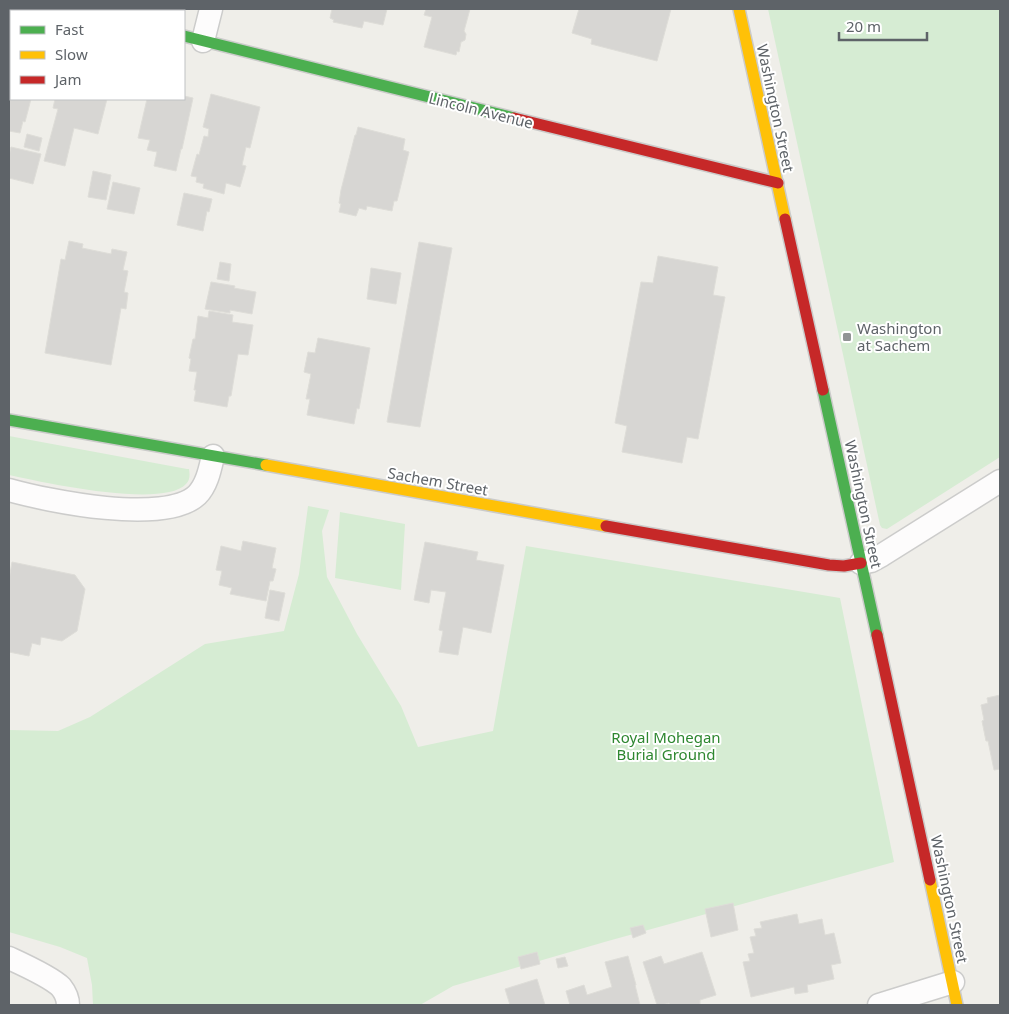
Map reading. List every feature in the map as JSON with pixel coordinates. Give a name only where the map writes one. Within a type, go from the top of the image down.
[{"type":"main road","name":"Washington Street","points":[[739,9],[958,1005]]},
{"type":"main road","name":"Lincoln Avenue","points":[[194,38],[778,183]]},
{"type":"main road","name":"Sachem Street","points":[[9,420],[829,565],[844,566],[862,563]]},
{"type":"street","points":[[194,38],[210,9]]},
{"type":"street","points":[[9,490],[112,509],[138,510],[170,507],[189,500],[198,494],[207,477],[213,456]]},
{"type":"street","points":[[862,563],[882,556],[1000,481]]},
{"type":"street","points":[[9,958],[61,987],[68,998],[68,1005]]},
{"type":"street","points":[[879,1005],[953,982]]},
{"type":"green space","points":[[768,9],[1000,9],[1000,457],[887,529],[882,528],[880,525]]},
{"type":"green space","points":[[9,436],[189,469],[190,475],[186,484],[173,491],[153,494],[128,494],[73,488],[9,475]]},
{"type":"green space","name":"Royal Mohegan Burial Ground","points":[[308,506],[329,510],[322,531],[327,577],[357,634],[401,706],[418,747],[493,731],[526,546],[840,598],[894,862],[453,986],[420,1005],[93,1005],[92,985],[87,958],[60,947],[9,932],[9,730],[58,731],[90,717],[205,644],[284,631],[299,574]]},
{"type":"green space","points":[[340,512],[405,524],[401,590],[335,578]]},
{"type":"building","points":[[332,9],[387,9],[383,25],[364,21],[362,28],[333,22],[334,20],[330,18]]},
{"type":"building","points":[[426,9],[470,9],[464,31],[466,34],[465,40],[461,42],[459,52],[457,51],[456,55],[424,47],[432,17],[424,15]]},
{"type":"building","points":[[579,9],[671,9],[657,61],[591,44],[592,39],[572,33]]},
{"type":"building","points":[[9,56],[10,100],[31,100],[20,133],[9,131]]},
{"type":"building","points":[[211,94],[260,107],[250,148],[246,147],[242,165],[246,166],[240,187],[226,183],[224,194],[203,188],[204,184],[196,182],[197,177],[191,176],[204,136],[208,137],[209,129],[203,127]]},
{"type":"building","points":[[185,96],[193,98],[176,171],[154,166],[157,152],[147,150],[150,140],[138,138],[147,100],[185,100]]},
{"type":"building","points":[[55,100],[107,100],[98,134],[74,128],[65,166],[44,161],[58,109],[53,108]]},
{"type":"building","points":[[358,127],[405,139],[403,150],[409,152],[397,201],[394,201],[392,211],[367,206],[366,210],[359,208],[356,216],[339,212],[341,190]]},
{"type":"building","points":[[27,134],[42,138],[39,151],[24,147]]},
{"type":"building","points":[[11,147],[41,154],[33,184],[9,178]]},
{"type":"building","points":[[93,171],[111,175],[106,200],[88,197]]},
{"type":"building","points":[[113,182],[140,188],[134,214],[107,209]]},
{"type":"building","points":[[184,193],[212,199],[209,212],[207,211],[203,231],[177,225]]},
{"type":"building","points":[[69,241],[83,244],[82,248],[111,254],[112,249],[127,252],[123,270],[128,271],[124,292],[128,293],[126,309],[121,308],[111,365],[45,353],[61,259],[65,260]]},
{"type":"building","points":[[419,242],[452,248],[420,427],[387,422]]},
{"type":"building","points":[[658,256],[718,267],[713,295],[725,297],[698,439],[687,437],[682,463],[622,452],[627,426],[615,423],[641,282],[653,283]]},
{"type":"building","points":[[220,262],[231,264],[229,281],[217,279]]},
{"type":"building","points":[[371,268],[401,273],[396,304],[367,299]]},
{"type":"building","points":[[211,282],[256,292],[252,314],[230,310],[230,313],[205,309]]},
{"type":"building","points":[[209,311],[233,315],[232,322],[253,325],[248,355],[238,354],[231,396],[229,396],[227,407],[194,401],[197,372],[189,371],[191,359],[189,358],[193,339],[195,339],[198,316],[208,318]]},
{"type":"building","points":[[318,338],[370,348],[359,409],[357,408],[354,424],[307,415],[310,399],[306,399],[311,374],[304,372],[308,352],[315,353]]},
{"type":"building","points":[[243,541],[276,548],[272,568],[276,569],[273,581],[270,581],[266,601],[230,594],[232,588],[219,585],[222,571],[216,570],[221,546],[241,551]]},
{"type":"building","points":[[425,542],[478,552],[476,560],[504,565],[491,633],[463,627],[458,655],[439,652],[443,631],[439,630],[446,592],[431,590],[429,603],[414,600]]},
{"type":"building","points":[[12,562],[75,575],[85,589],[77,631],[62,641],[41,637],[40,645],[32,643],[29,656],[9,652],[9,580]]},
{"type":"building","points":[[270,590],[285,593],[279,621],[265,618]]},
{"type":"building","points":[[1000,695],[1000,769],[994,770],[982,721],[984,720],[981,705],[988,703],[987,698]]},
{"type":"building","points":[[733,903],[738,930],[711,937],[705,909]]},
{"type":"building","points":[[797,914],[799,924],[822,919],[825,935],[834,933],[841,963],[831,965],[834,979],[807,985],[808,992],[795,994],[794,987],[751,997],[743,962],[750,961],[748,954],[754,953],[750,937],[756,936],[754,929],[762,928],[760,922]]},
{"type":"building","points":[[643,925],[646,933],[633,938],[630,928]]},
{"type":"building","points":[[537,952],[540,964],[521,969],[518,957]]},
{"type":"building","points":[[702,952],[716,995],[700,1000],[700,1005],[670,1005],[669,1003],[657,1005],[643,962],[661,956],[664,964]]},
{"type":"building","points":[[628,956],[640,1005],[570,1005],[566,991],[584,985],[587,995],[612,987],[605,962]]},
{"type":"building","points":[[565,957],[568,966],[558,968],[556,959]]},
{"type":"building","points":[[537,979],[545,1005],[510,1005],[505,989]]},
{"type":"traffic: fast","points":[[185,36],[514,118]]},
{"type":"traffic: fast","points":[[823,390],[877,635]]},
{"type":"traffic: fast","points":[[9,420],[266,465]]},
{"type":"traffic: slow","points":[[739,9],[785,219]]},
{"type":"traffic: slow","points":[[266,465],[606,526]]},
{"type":"traffic: slow","points":[[930,880],[957,1005]]},
{"type":"traffic: jam","points":[[514,118],[778,183]]},
{"type":"traffic: jam","points":[[785,219],[823,390]]},
{"type":"traffic: jam","points":[[606,526],[829,565],[844,566],[861,563]]},
{"type":"traffic: jam","points":[[877,635],[930,880]]},
{"type":"place","name":"Washington at Sachem","points":[[847,337]]}]
